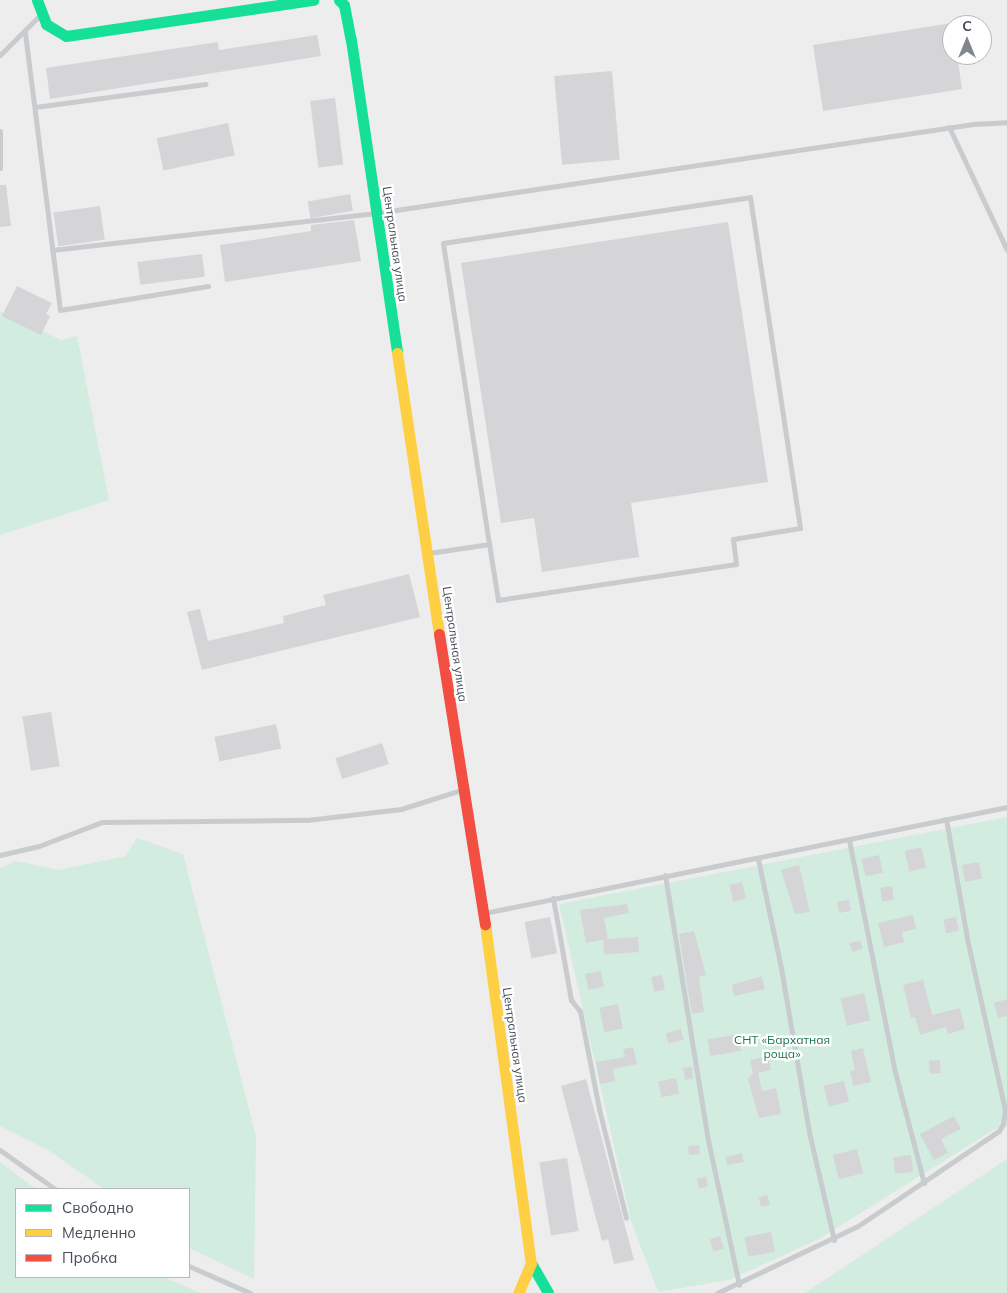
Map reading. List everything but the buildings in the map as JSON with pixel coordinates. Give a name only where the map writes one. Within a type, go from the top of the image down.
[{"type":"main road","points":[[37,0],[41,15],[46,24],[66,36],[85,35],[313,0]]},
{"type":"main road","name":"Центральная улица","points":[[339,0],[344,5],[351,40],[429,553],[449,704],[465,789],[484,914],[531,1263]]},
{"type":"main road","points":[[518,1293],[531,1263]]},
{"type":"main road","points":[[531,1263],[548,1293]]},
{"type":"lane","points":[[0,55],[26,33],[41,15]]},
{"type":"lane","points":[[26,33],[60,310],[208,286]]},
{"type":"lane","points":[[35,107],[206,84]]},
{"type":"lane","points":[[52,250],[376,213],[949,127],[1007,122]]},
{"type":"lane","points":[[949,127],[1007,250]]},
{"type":"lane","points":[[0,131],[0,168]]},
{"type":"lane","points":[[750,197],[800,528],[733,539],[736,564],[498,600],[489,544],[443,243],[750,197]]},
{"type":"lane","points":[[429,553],[489,544]]},
{"type":"lane","points":[[0,855],[39,846],[102,822],[307,820],[401,809],[465,789]]},
{"type":"lane","points":[[484,914],[665,875],[758,859],[1007,807]]},
{"type":"lane","points":[[717,1293],[739,1285],[834,1240],[924,1183],[999,1132],[1004,1124],[1005,1110],[969,947],[946,819]]},
{"type":"lane","points":[[849,840],[894,1068],[924,1183]]},
{"type":"lane","points":[[758,859],[781,968],[809,1132],[834,1240]]},
{"type":"lane","points":[[665,875],[708,1140],[739,1285]]},
{"type":"lane","points":[[553,898],[571,1000],[580,1011],[599,1109],[626,1218]]},
{"type":"lane","points":[[0,1150],[54,1188]]},
{"type":"lane","points":[[190,1266],[250,1293]]},
{"type":"green space","points":[[0,311],[61,340],[77,336],[109,500],[0,535]]},
{"type":"green space","name":"СНТ «Бархатная роща»","points":[[1007,817],[1007,1126],[995,1129],[819,1239],[729,1280],[658,1292],[631,1221],[559,904]]},
{"type":"green space","points":[[137,838],[183,854],[256,1136],[254,1279],[190,1248],[190,1188],[103,1188],[48,1150],[0,1126],[0,868],[16,861],[58,870],[126,856]]},
{"type":"green space","points":[[1007,1159],[1007,1293],[805,1293]]},
{"type":"green space","points":[[0,1162],[35,1188],[15,1188],[15,1278],[166,1278],[200,1293],[0,1293]]},
{"type":"traffic: fast","points":[[37,0],[46,24],[66,36],[313,0]]},
{"type":"traffic: fast","points":[[339,0],[344,5],[351,40],[397,353]]},
{"type":"traffic: fast","points":[[531,1263],[548,1293]]},
{"type":"traffic: slow","points":[[397,353],[439,634]]},
{"type":"traffic: slow","points":[[485,924],[531,1263],[518,1293]]},
{"type":"traffic: jam","points":[[439,634],[485,924]]}]
